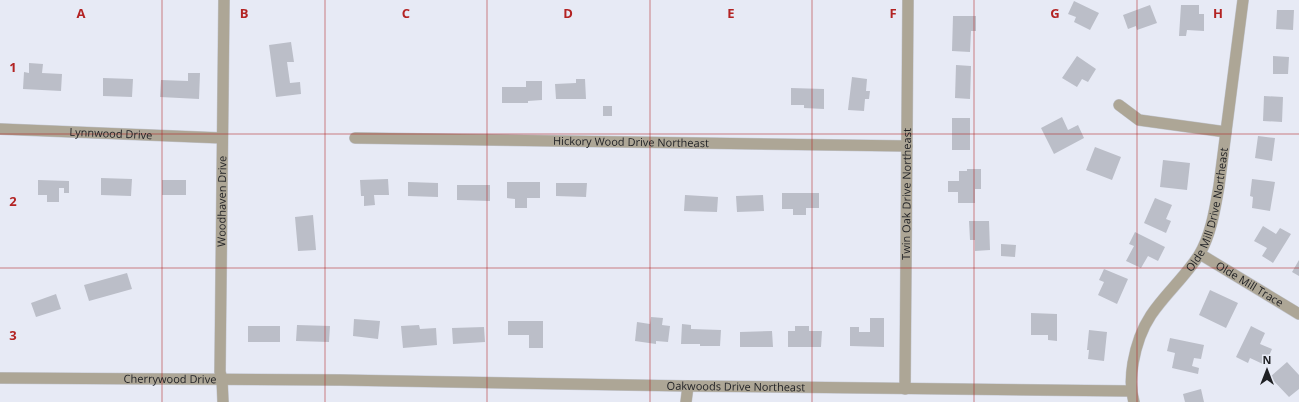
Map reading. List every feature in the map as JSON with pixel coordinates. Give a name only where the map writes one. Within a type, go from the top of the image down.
[{"type":"street","name":"Woodhaven Drive","points":[[223,402],[222,379],[220,372],[224,0]]},
{"type":"street","name":"Twin Oak Drive Northeast","points":[[905,389],[908,0]]},
{"type":"street","name":"Olde Mill Drive Northeast","points":[[1134,402],[1131,391],[1132,369],[1135,349],[1142,331],[1151,315],[1200,254],[1214,212],[1219,186],[1243,0]]},
{"type":"street","points":[[1120,105],[1139,120],[1226,132]]},
{"type":"street","name":"Lynnwood Drive","points":[[0,129],[222,138]]},
{"type":"street","name":"Hickory Wood Drive Northeast","points":[[355,138],[907,146]]},
{"type":"street","name":"Olde Mill Trace","points":[[1200,254],[1299,314]]},
{"type":"street","name":"Cherrywood Drive","points":[[0,378],[340,380]]},
{"type":"street","name":"Oakwoods Drive Northeast","points":[[340,380],[1131,391]]},
{"type":"street","points":[[686,402],[688,386]]},
{"type":"building","points":[[1074,1],[1099,13],[1090,30],[1074,22],[1076,17],[1068,14]]},
{"type":"building","points":[[1150,5],[1157,23],[1137,30],[1136,26],[1128,29],[1123,15]]},
{"type":"building","points":[[1181,5],[1199,5],[1199,14],[1204,14],[1204,31],[1187,30],[1186,36],[1179,36]]},
{"type":"building","points":[[1277,10],[1294,10],[1293,30],[1276,29]]},
{"type":"building","points":[[953,16],[976,16],[976,31],[971,31],[970,52],[952,51]]},
{"type":"building","points":[[291,42],[294,62],[287,62],[290,83],[300,82],[301,94],[276,97],[269,45]]},
{"type":"building","points":[[1077,56],[1096,69],[1088,82],[1082,79],[1077,87],[1062,78]]},
{"type":"building","points":[[1273,56],[1289,57],[1288,74],[1273,74]]},
{"type":"building","points":[[29,63],[43,64],[42,73],[62,74],[61,91],[23,89],[24,72],[29,73]]},
{"type":"building","points":[[956,65],[971,66],[970,99],[955,98]]},
{"type":"building","points":[[188,73],[200,73],[199,99],[160,97],[161,80],[188,81]]},
{"type":"building","points":[[852,77],[867,79],[866,91],[870,91],[869,99],[865,99],[864,111],[848,110]]},
{"type":"building","points":[[103,78],[133,79],[132,97],[103,96]]},
{"type":"building","points":[[576,79],[585,79],[586,99],[556,99],[555,84],[576,83]]},
{"type":"building","points":[[526,81],[542,81],[542,100],[528,101],[528,103],[502,103],[502,87],[526,87]]},
{"type":"building","points":[[791,88],[824,89],[824,109],[804,108],[804,105],[791,105]]},
{"type":"building","points":[[1264,96],[1283,97],[1282,122],[1263,121]]},
{"type":"building","points":[[603,106],[612,106],[612,116],[603,116]]},
{"type":"building","points":[[1062,117],[1068,130],[1078,125],[1084,138],[1054,154],[1041,128]]},
{"type":"building","points":[[952,118],[970,118],[970,150],[952,150]]},
{"type":"building","points":[[1258,136],[1275,138],[1272,161],[1255,158]]},
{"type":"building","points":[[1095,147],[1121,157],[1112,180],[1086,170]]},
{"type":"building","points":[[1163,160],[1190,163],[1187,190],[1160,187]]},
{"type":"building","points":[[967,169],[981,169],[981,189],[975,189],[975,203],[958,203],[958,192],[948,192],[948,181],[959,181],[959,171],[967,171]]},
{"type":"building","points":[[101,178],[132,179],[131,196],[101,195]]},
{"type":"building","points":[[388,179],[389,195],[374,195],[375,205],[364,206],[364,196],[361,196],[360,180]]},
{"type":"building","points":[[1252,179],[1275,182],[1270,211],[1252,208],[1253,197],[1250,196]]},
{"type":"building","points":[[38,180],[69,181],[69,193],[64,193],[64,188],[59,188],[59,202],[47,202],[47,195],[38,195]]},
{"type":"building","points":[[162,180],[186,180],[186,195],[162,195]]},
{"type":"building","points":[[408,182],[438,183],[438,197],[408,196]]},
{"type":"building","points":[[507,182],[540,182],[540,198],[527,198],[527,208],[515,208],[515,199],[507,198]]},
{"type":"building","points":[[556,183],[587,183],[586,197],[556,196]]},
{"type":"building","points":[[457,185],[490,185],[490,201],[457,200]]},
{"type":"building","points":[[782,193],[819,193],[819,208],[806,208],[806,215],[793,215],[793,209],[782,209]]},
{"type":"building","points":[[685,195],[718,197],[717,212],[684,211]]},
{"type":"building","points":[[763,195],[764,211],[737,212],[736,196]]},
{"type":"building","points":[[1155,198],[1172,205],[1166,219],[1171,221],[1166,233],[1144,223]]},
{"type":"building","points":[[313,215],[316,250],[298,251],[295,217]]},
{"type":"building","points":[[969,221],[989,221],[990,250],[975,251],[975,240],[970,240]]},
{"type":"building","points":[[1263,226],[1276,234],[1280,228],[1291,234],[1273,263],[1262,256],[1267,248],[1254,241]]},
{"type":"building","points":[[1135,232],[1165,247],[1158,261],[1148,256],[1141,268],[1126,261],[1134,246],[1129,244]]},
{"type":"building","points":[[1001,244],[1016,245],[1015,257],[1001,256]]},
{"type":"building","points":[[1299,260],[1299,276],[1292,272]]},
{"type":"building","points":[[1104,269],[1128,279],[1117,304],[1098,295],[1104,282],[1099,280]]},
{"type":"building","points":[[127,273],[132,289],[89,301],[84,285]]},
{"type":"building","points":[[1210,290],[1238,303],[1226,328],[1199,315]]},
{"type":"building","points":[[56,294],[61,309],[36,317],[31,303]]},
{"type":"building","points":[[1031,313],[1057,314],[1057,341],[1048,340],[1048,335],[1031,335]]},
{"type":"building","points":[[651,317],[663,318],[662,325],[670,326],[668,342],[656,341],[656,344],[635,341],[637,322],[650,324]]},
{"type":"building","points":[[870,318],[884,318],[884,347],[850,346],[850,327],[859,327],[859,332],[870,332]]},
{"type":"building","points":[[354,319],[380,321],[378,339],[353,336]]},
{"type":"building","points":[[508,321],[543,321],[543,348],[529,348],[529,335],[508,335]]},
{"type":"building","points":[[682,324],[691,325],[691,329],[721,330],[720,346],[681,344]]},
{"type":"building","points":[[297,325],[330,326],[329,342],[296,341]]},
{"type":"building","points":[[419,325],[420,329],[436,328],[437,345],[403,348],[401,326]]},
{"type":"building","points":[[248,326],[280,326],[280,342],[248,342]]},
{"type":"building","points":[[795,326],[809,326],[809,331],[822,331],[821,347],[788,347],[788,331],[795,331]]},
{"type":"building","points":[[1251,326],[1265,333],[1260,344],[1272,349],[1265,365],[1250,358],[1248,363],[1236,357]]},
{"type":"building","points":[[484,327],[485,342],[453,344],[452,328]]},
{"type":"building","points":[[1089,330],[1107,332],[1104,361],[1088,359],[1089,350],[1087,350]]},
{"type":"building","points":[[772,331],[773,347],[740,347],[740,332]]},
{"type":"building","points":[[1170,338],[1204,345],[1201,359],[1194,358],[1192,366],[1199,368],[1198,374],[1172,368],[1175,353],[1167,351]]},
{"type":"building","points":[[1287,362],[1299,375],[1299,389],[1289,397],[1270,377]]},
{"type":"building","points":[[1201,389],[1204,402],[1185,402],[1183,394]]}]
